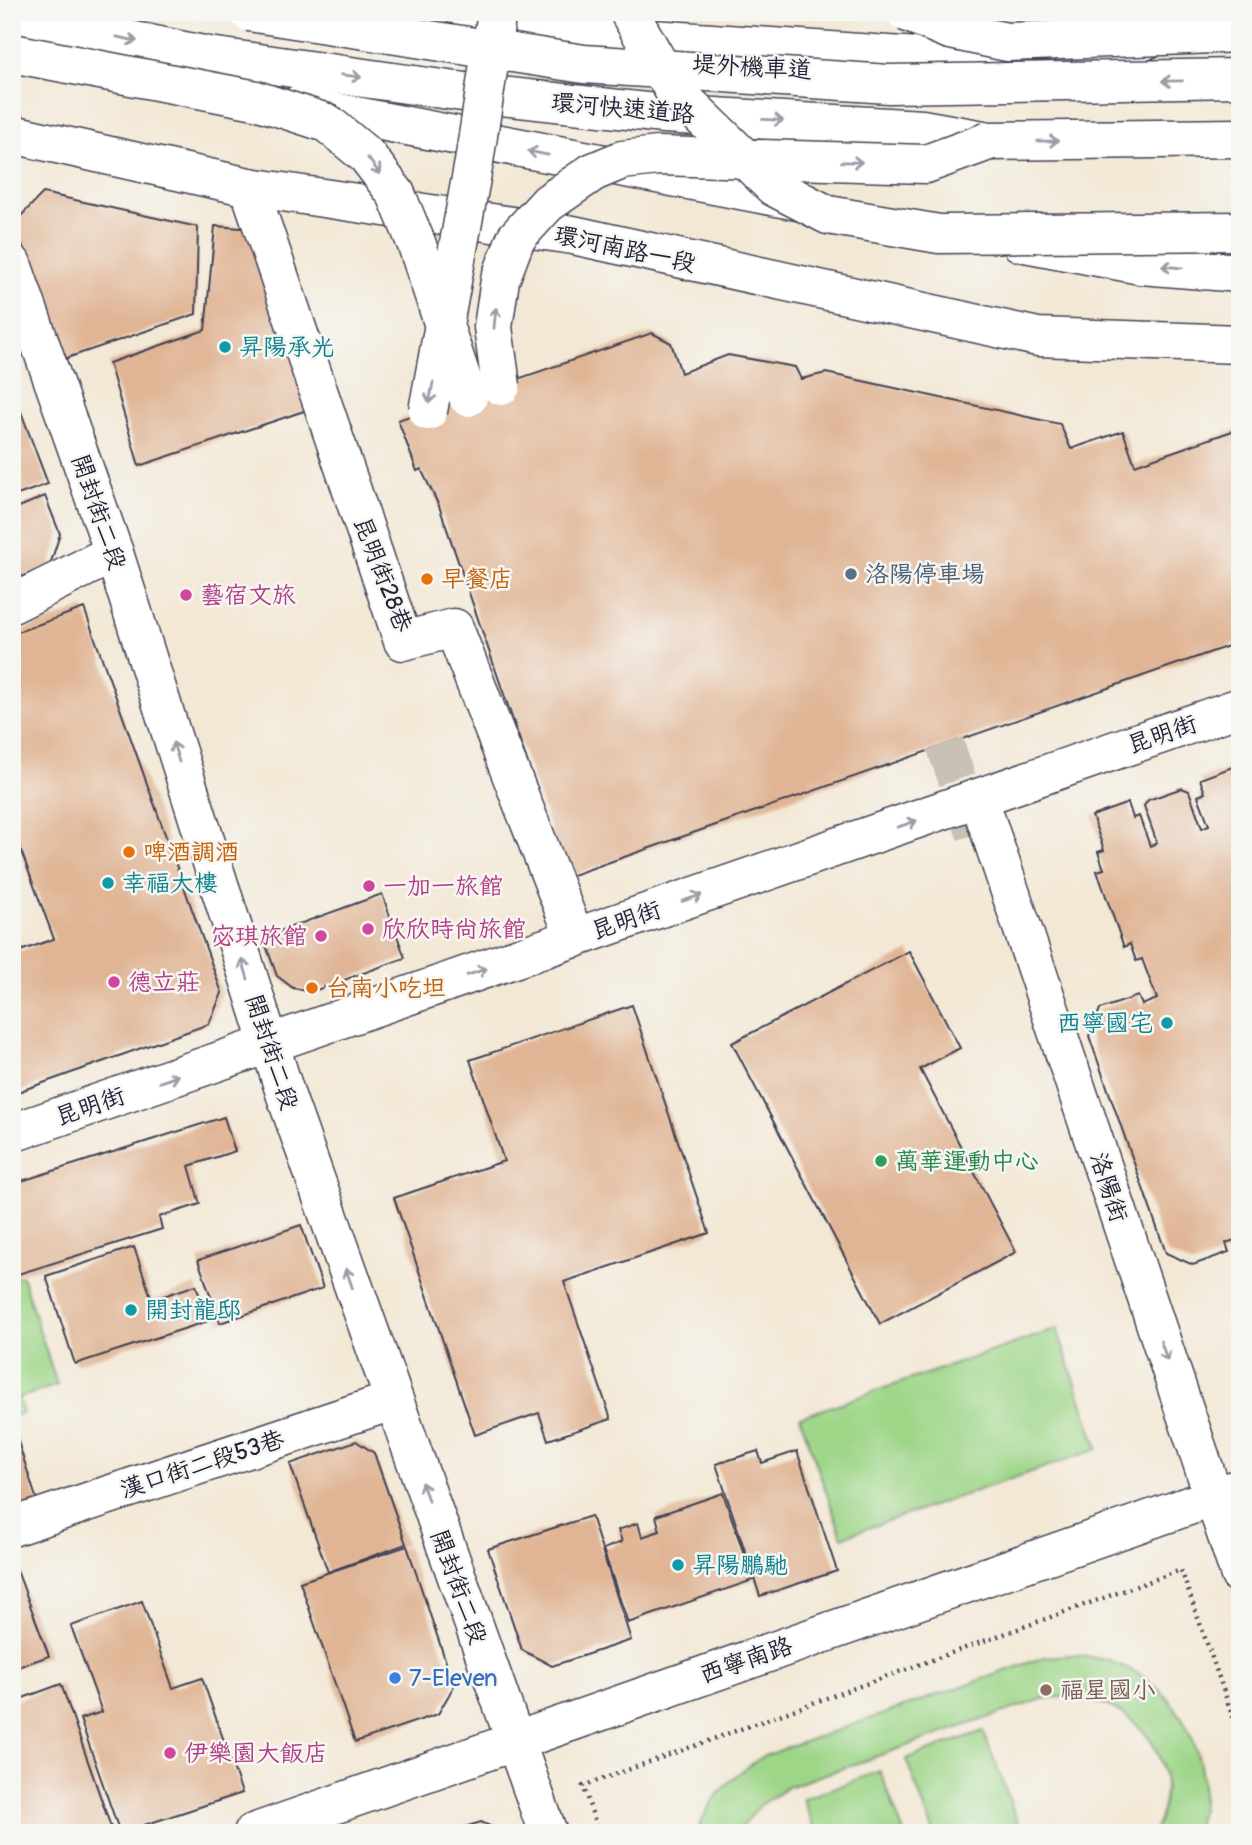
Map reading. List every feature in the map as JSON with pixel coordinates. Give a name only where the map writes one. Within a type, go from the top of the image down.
[{"type":"main road","name":"環河快速道路","points":[[249,12],[584,64],[861,82],[1240,78]]},
{"type":"main road","name":"堤外機車道","points":[[279,12],[627,60],[1039,83],[1215,12]]},
{"type":"main road","name":"堤外機車道","points":[[443,12],[623,37],[1037,65],[1166,12]]},
{"type":"main road","points":[[428,411],[474,162],[497,12]]},
{"type":"main road","points":[[629,12],[673,89],[774,187],[828,215],[939,234],[1240,231]]},
{"type":"main road","points":[[906,12],[950,30],[1007,42],[1240,33]]},
{"type":"main road","name":"環河快速道路","points":[[12,16],[209,56],[456,91],[664,114],[922,129],[989,141],[1240,138]]},
{"type":"main road","points":[[12,43],[432,133],[1141,265],[1240,273]]},
{"type":"main road","points":[[12,53],[256,100],[327,123],[367,156],[396,194],[484,391],[500,280],[516,238],[548,203],[593,172],[622,160],[658,156],[926,164],[989,141]]},
{"type":"main road","name":"環河南路一段","points":[[12,134],[249,187],[573,236],[1038,337],[1240,344]]},
{"type":"main road","name":"昆明街28巷","points":[[249,187],[403,641],[454,628],[575,938]]},
{"type":"main road","name":"開封街二段","points":[[12,264],[114,553],[270,1045],[392,1401],[518,1740],[548,1833]]},
{"type":"main road","points":[[12,604],[114,553]]},
{"type":"main road","name":"昆明街","points":[[12,1133],[1240,707]]},
{"type":"main road","name":"洛陽街","points":[[979,799],[1148,1305],[1227,1493],[1240,1575]]},
{"type":"main road","points":[[987,866],[1103,1214],[1148,1305]]},
{"type":"main road","name":"漢口街二段53巷","points":[[12,1527],[392,1401]]},
{"type":"main road","name":"西寧南路","points":[[253,1833],[1159,1514],[1227,1493]]},
{"type":"path","points":[[599,1833],[583,1786],[1181,1570],[1240,1737]]},
{"type":"green space","points":[[22,1276],[57,1385],[18,1398],[23,1413],[12,1416],[12,1279]]},
{"type":"green space","points":[[1057,1329],[1098,1449],[842,1537],[800,1417]]},
{"type":"green space","points":[[1069,1655],[1107,1660],[1137,1673],[1158,1689],[1175,1708],[1189,1730],[1198,1755],[1202,1780],[1201,1807],[1195,1833],[1153,1833],[1163,1804],[1164,1777],[1157,1752],[1143,1731],[1123,1714],[1099,1702],[1071,1697],[1042,1699],[788,1787],[759,1806],[737,1833],[697,1833],[708,1809],[723,1788],[764,1756],[1045,1657]]},
{"type":"green space","points":[[983,1731],[1022,1833],[934,1833],[906,1759]]},
{"type":"green space","points":[[880,1771],[904,1833],[816,1833],[803,1799]]},
{"type":"building","points":[[43,193],[198,227],[196,314],[64,359],[14,223]]},
{"type":"building","name":"昇陽承光","points":[[215,226],[254,229],[313,408],[139,466],[109,363],[205,330]]},
{"type":"building","name":"洛陽停車場","points":[[652,333],[671,343],[681,373],[728,355],[795,367],[801,379],[826,373],[1060,424],[1071,449],[1123,431],[1135,465],[1238,429],[1240,642],[567,877],[439,506],[421,469],[417,471],[398,420]]},
{"type":"building","points":[[12,388],[48,484],[12,497]]},
{"type":"building","points":[[45,496],[60,534],[50,565],[12,581],[12,510]]},
{"type":"building","name":"幸福大樓","points":[[84,608],[222,993],[209,1024],[12,1094],[12,954],[54,939],[12,827],[12,634]]},
{"type":"building","name":"西寧國宅","points":[[1235,766],[1240,778],[1240,1238],[1226,1243],[1229,1252],[1193,1265],[1166,1253],[1089,1036],[1100,1009],[1138,996],[1142,1005],[1157,999],[1142,959],[1136,961],[1130,944],[1124,947],[1097,871],[1104,869],[1098,852],[1104,850],[1092,816],[1128,803],[1133,818],[1139,816],[1150,846],[1157,843],[1144,806],[1148,800],[1182,788],[1189,791],[1202,828],[1209,825],[1198,796],[1205,793],[1200,779]]},
{"type":"building","points":[[382,894],[405,958],[311,992],[293,988],[277,976],[263,937]]},
{"type":"building","name":"萬華運動中心","points":[[909,951],[960,1048],[920,1069],[1016,1252],[880,1324],[732,1043]]},
{"type":"building","points":[[632,1005],[709,1233],[564,1282],[611,1419],[548,1440],[539,1413],[475,1435],[394,1198],[504,1161],[470,1060]]},
{"type":"building","points":[[224,1117],[235,1151],[189,1166],[200,1204],[159,1217],[162,1229],[12,1276],[12,1184]]},
{"type":"building","points":[[301,1225],[323,1288],[220,1323],[198,1260]]},
{"type":"building","name":"開封龍邸","points":[[134,1247],[152,1300],[196,1285],[208,1321],[75,1364],[46,1276]]},
{"type":"building","points":[[12,1423],[39,1507],[12,1515]]},
{"type":"building","points":[[356,1441],[374,1453],[406,1544],[328,1572],[290,1464]]},
{"type":"building","points":[[758,1451],[762,1463],[797,1451],[837,1571],[760,1596],[716,1464]]},
{"type":"building","name":"昇陽鵬馳","points":[[723,1493],[753,1580],[628,1623],[603,1549],[622,1542],[618,1530],[638,1523],[642,1537],[660,1531],[656,1516]]},
{"type":"building","points":[[591,1516],[631,1640],[552,1666],[522,1650],[488,1549]]},
{"type":"building","points":[[407,1546],[454,1686],[438,1714],[355,1742],[300,1582]]},
{"type":"building","points":[[12,1557],[49,1656],[12,1669]]},
{"type":"building","points":[[142,1601],[173,1688],[202,1678],[242,1793],[120,1833],[80,1719],[102,1712],[71,1626]]},
{"type":"building","points":[[61,1684],[113,1833],[12,1833],[12,1702]]},
{"type":"building","points":[[481,1822],[505,1833],[448,1833],[448,1832]]},
{"type":"tunnel","points":[[945,744],[976,835]]},
{"type":"place","name":"昇陽承光","points":[[225,347]]},
{"type":"place","name":"洛陽停車場","points":[[851,574]]},
{"type":"place","name":"早餐店","points":[[427,579]]},
{"type":"place","name":"藝宿文旅","points":[[186,595]]},
{"type":"place","name":"啤酒調酒","points":[[129,852]]},
{"type":"place","name":"幸福大樓","points":[[108,883]]},
{"type":"place","name":"一加一旅館","points":[[369,886]]},
{"type":"place","name":"欣欣時尚旅館","points":[[368,929]]},
{"type":"place","name":"宓琪旅館","points":[[321,936]]},
{"type":"place","name":"德立莊","points":[[114,982]]},
{"type":"place","name":"台南小吃坦","points":[[312,988]]},
{"type":"place","name":"西寧國宅","points":[[1167,1023]]},
{"type":"place","name":"萬華運動中心","points":[[881,1161]]},
{"type":"place","name":"開封龍邸","points":[[131,1310]]},
{"type":"place","name":"昇陽鵬馳","points":[[678,1565]]},
{"type":"place","name":"7-Eleven","points":[[395,1678]]},
{"type":"place","name":"福星國小","points":[[1046,1690]]},
{"type":"place","name":"伊樂園大飯店","points":[[170,1753]]}]
